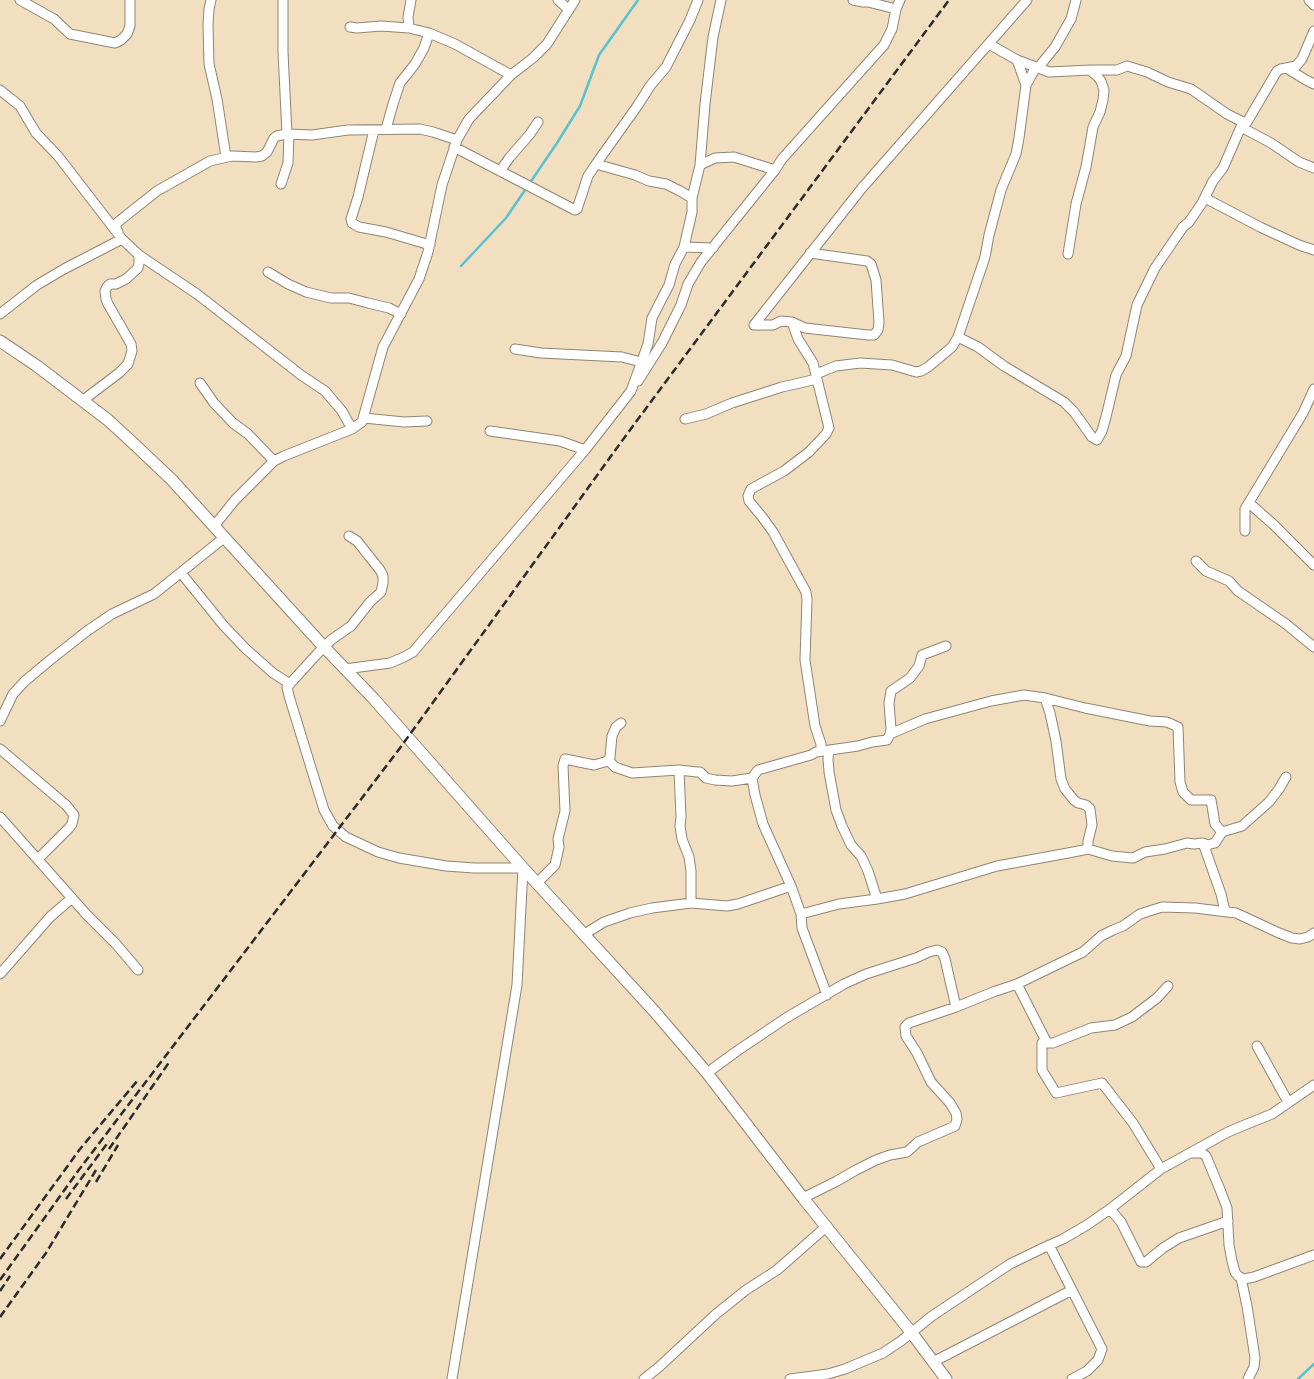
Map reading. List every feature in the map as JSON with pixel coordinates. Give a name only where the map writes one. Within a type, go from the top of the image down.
[{"type":"main road","points":[[0,341],[37,366],[108,420],[140,449],[172,480],[373,698],[583,935],[655,1012],[707,1073],[946,1379]]},
{"type":"street","points":[[20,0],[54,19],[70,34],[115,42],[121,40],[130,26],[130,0]]},
{"type":"street","points":[[211,0],[208,25],[209,64],[217,99],[226,157]]},
{"type":"street","points":[[281,184],[288,163],[283,52],[283,0]]},
{"type":"street","points":[[409,28],[408,17],[411,0]]},
{"type":"street","points":[[558,0],[569,10]]},
{"type":"street","points":[[214,526],[235,500],[274,461],[352,429],[362,422],[383,347],[418,279],[430,245],[442,185],[456,143],[469,119],[511,75],[547,44],[575,0]]},
{"type":"street","points":[[122,239],[116,228],[118,222],[157,191],[210,161],[226,157],[262,156],[267,152],[277,136],[288,134],[312,135],[348,130],[420,129],[433,132],[456,143],[500,171],[576,210],[588,176],[650,86],[666,67],[698,0]]},
{"type":"street","points":[[631,391],[648,344],[652,318],[669,285],[675,264],[684,247],[692,212],[692,198],[700,165],[713,37],[721,0]]},
{"type":"street","points":[[345,669],[390,663],[413,652],[585,450],[631,391],[662,343],[681,305],[688,284],[701,262],[782,160],[884,46],[892,29],[898,4],[853,0]]},
{"type":"street","points":[[810,253],[867,261],[870,264],[876,280],[880,322],[878,330],[874,335],[805,328],[792,322],[754,325],[810,253],[862,188],[1027,0]]},
{"type":"street","points":[[685,419],[706,414],[732,403],[816,376],[836,366],[860,363],[892,365],[921,371],[952,347],[958,337],[985,257],[1001,190],[1016,154],[1026,85],[1037,67],[1055,47],[1071,19],[1076,0]]},
{"type":"street","points":[[1309,0],[1314,5]]},
{"type":"street","points":[[350,27],[381,26],[409,28],[429,33],[455,44],[511,75]]},
{"type":"street","points":[[958,337],[978,347],[1004,366],[1064,402],[1096,440],[1102,431],[1116,375],[1126,356],[1137,305],[1155,268],[1182,227],[1189,222],[1205,198],[1213,181],[1223,168],[1242,124],[1249,119],[1277,71],[1296,66],[1302,60],[1314,31]]},
{"type":"street","points":[[386,129],[400,83],[415,64],[424,48],[429,33]]},
{"type":"street","points":[[988,44],[1017,60],[1049,72],[1117,70],[1127,66],[1147,72],[1168,82],[1191,89],[1299,162],[1314,168]]},
{"type":"street","points":[[1017,60],[1026,85]]},
{"type":"street","points":[[1288,68],[1314,84]]},
{"type":"street","points":[[1068,254],[1076,204],[1086,167],[1093,127],[1103,100],[1104,90],[1097,76],[1090,70]]},
{"type":"street","points":[[0,90],[20,106],[36,133],[58,156],[122,239],[139,255],[197,294],[301,375],[325,391],[342,411],[352,429]]},
{"type":"street","points":[[500,171],[538,122]]},
{"type":"street","points":[[374,130],[351,219],[352,223],[359,227],[386,232],[430,245]]},
{"type":"street","points":[[700,165],[715,158],[734,157],[775,170]]},
{"type":"street","points":[[596,164],[649,181],[666,184],[692,198]]},
{"type":"street","points":[[1205,198],[1260,227],[1314,250]]},
{"type":"street","points":[[0,314],[37,285],[122,239]]},
{"type":"street","points":[[684,247],[713,248]]},
{"type":"street","points":[[82,401],[128,364],[132,351],[131,344],[108,304],[105,291],[110,284],[116,284],[126,279],[138,268],[139,255]]},
{"type":"street","points":[[268,272],[306,292],[331,298],[349,298],[368,302],[389,308],[401,314]]},
{"type":"street","points":[[792,322],[798,339],[812,363],[829,428],[826,434],[809,452],[784,471],[751,489],[748,496],[749,501],[773,532],[806,592],[805,660],[815,726],[828,759],[836,810],[842,826],[868,871],[877,899]]},
{"type":"street","points":[[514,349],[541,353],[622,357],[641,362]]},
{"type":"street","points":[[200,383],[214,403],[274,461]]},
{"type":"street","points":[[1245,531],[1245,509],[1303,413],[1314,389]]},
{"type":"street","points":[[364,418],[404,422],[427,421]]},
{"type":"street","points":[[490,431],[560,442],[585,450]]},
{"type":"street","points":[[1248,503],[1274,525],[1314,565]]},
{"type":"street","points":[[349,536],[357,541],[380,570],[383,576],[381,592],[370,602],[352,626],[331,640],[287,687],[324,810],[333,826],[342,834],[360,844],[399,858],[446,866],[524,868],[516,985],[452,1379]]},
{"type":"street","points":[[0,721],[13,694],[49,661],[112,614],[154,594],[225,537]]},
{"type":"street","points":[[1196,561],[1206,571],[1228,581],[1238,591],[1286,624],[1314,647]]},
{"type":"street","points":[[181,573],[224,626],[246,649],[273,674],[290,684]]},
{"type":"street","points":[[827,995],[802,928],[801,914],[763,824],[754,794],[752,778],[758,770],[825,750],[887,740],[890,734],[891,691],[910,678],[920,666],[922,655],[946,646]]},
{"type":"street","points":[[890,734],[925,719],[991,701],[1024,696],[1045,698],[1150,721],[1167,722],[1178,728],[1180,782],[1183,792],[1191,800],[1211,800],[1215,824],[1222,832]]},
{"type":"street","points":[[1045,698],[1056,741],[1061,779],[1074,800],[1089,806],[1090,809],[1092,825],[1088,850]]},
{"type":"street","points":[[537,883],[555,865],[559,847],[558,839],[565,810],[563,766],[565,759],[594,765],[604,763],[610,757],[612,736],[616,727],[621,723]]},
{"type":"street","points":[[0,749],[66,804],[74,815],[69,828],[38,859]]},
{"type":"street","points":[[608,760],[615,767],[632,773],[679,770],[700,772],[706,778],[715,780],[732,781],[752,778]]},
{"type":"street","points":[[679,770],[680,826],[682,839],[689,857],[691,903]]},
{"type":"street","points":[[801,914],[839,904],[905,894],[998,866],[1088,850],[1112,856],[1132,858],[1145,852],[1187,843],[1203,843],[1207,845],[1215,843],[1222,832],[1242,826],[1269,802],[1286,777]]},
{"type":"street","points":[[0,817],[138,970]]},
{"type":"street","points":[[1203,843],[1225,911]]},
{"type":"street","points":[[583,935],[604,922],[630,913],[691,903],[727,906],[790,886]]},
{"type":"street","points":[[0,974],[50,918],[72,898]]},
{"type":"street","points":[[803,1198],[876,1160],[907,1152],[918,1142],[955,1126],[956,1112],[932,1082],[906,1036],[905,1032],[908,1023],[1017,984],[1083,952],[1101,936],[1123,926],[1140,914],[1162,907],[1236,913],[1292,938],[1300,939],[1314,933]]},
{"type":"street","points":[[707,1073],[786,1018],[844,984],[866,974],[929,952],[938,950],[942,952],[956,1007]]},
{"type":"street","points":[[1017,984],[1047,1043],[1053,1043],[1091,1028],[1115,1025],[1132,1017],[1158,998],[1168,986]]},
{"type":"street","points":[[1042,1043],[1042,1070],[1056,1093],[1102,1083],[1133,1123],[1161,1169]]},
{"type":"street","points":[[1257,1046],[1288,1102]]},
{"type":"street","points":[[790,1379],[828,1374],[883,1353],[932,1316],[1010,1264],[1088,1225],[1161,1169],[1228,1132],[1272,1114],[1314,1085]]},
{"type":"street","points":[[1190,1153],[1202,1153],[1207,1159],[1227,1208],[1229,1245],[1235,1272],[1241,1278],[1255,1358],[1254,1367],[1248,1379]]},
{"type":"street","points":[[1110,1209],[1121,1222],[1140,1262],[1146,1262],[1178,1238],[1228,1221]]},
{"type":"street","points":[[644,1379],[716,1314],[746,1290],[777,1270],[827,1226]]},
{"type":"street","points":[[1049,1245],[1102,1349],[1098,1360],[1087,1371],[1072,1379]]},
{"type":"street","points":[[1241,1278],[1254,1277],[1314,1255]]},
{"type":"street","points":[[933,1362],[1072,1290]]},
{"type":"waterway","points":[[461,266],[506,218],[557,143],[580,106],[599,55],[638,0]]},
{"type":"waterway","points":[[1298,1379],[1314,1364]]},
{"type":"railway","points":[[0,1280],[78,1171],[400,748],[627,434],[949,0]]},
{"type":"railway","points":[[109,1149],[170,1061]]},
{"type":"railway","points":[[0,1259],[80,1149],[138,1080]]},
{"type":"railway","points":[[66,1199],[109,1141]]},
{"type":"railway","points":[[96,1182],[118,1145]]},
{"type":"railway","points":[[0,1317],[46,1253],[96,1170]]},
{"type":"railway","points":[[0,1291],[10,1276]]}]
